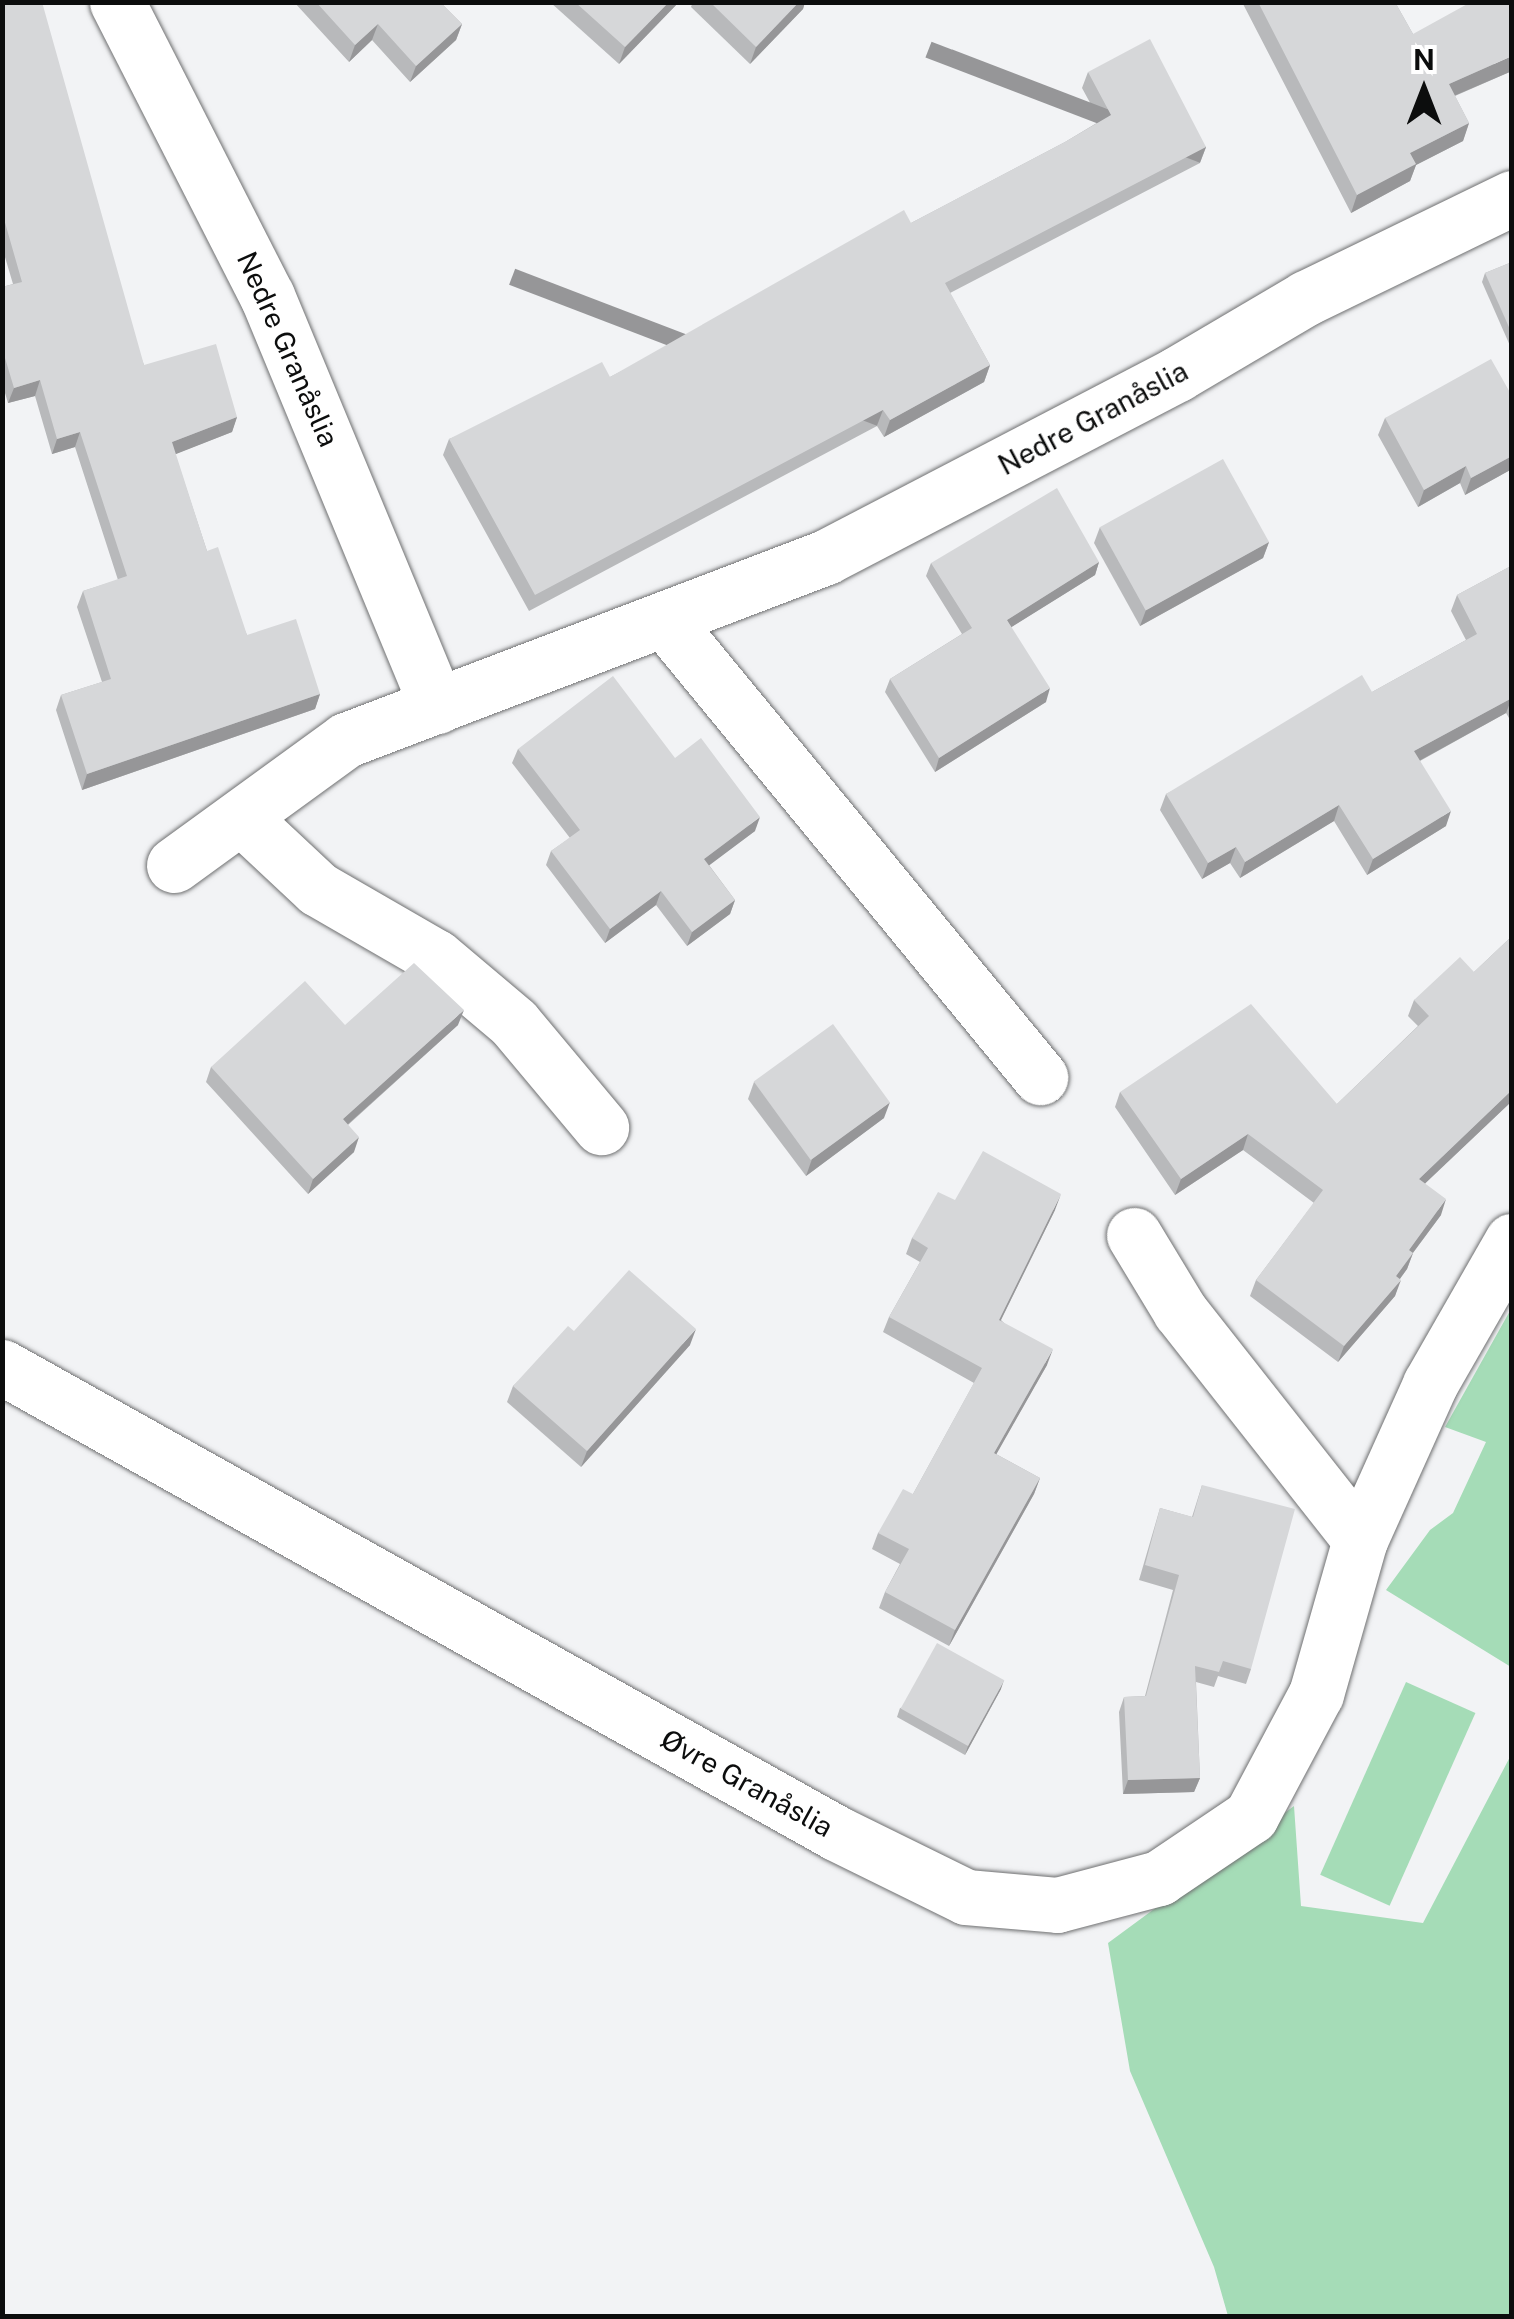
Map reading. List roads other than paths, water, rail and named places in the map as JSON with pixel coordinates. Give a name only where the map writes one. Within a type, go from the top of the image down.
[{"type":"street","name":"Nedre Granåslia","points":[[118,2],[267,296],[437,706]]},
{"type":"street","name":"Nedre Granåslia","points":[[174,865],[346,740],[667,623],[826,557],[1177,374],[1306,298],[1512,198]]},
{"type":"street","points":[[667,623],[1040,1077]]},
{"type":"street","points":[[241,817],[318,889],[436,957],[501,1012],[601,1127]]},
{"type":"street","points":[[1134,1234],[1180,1311],[1360,1540]]},
{"type":"street","name":"Øvre Granåslia","points":[[2,1367],[836,1833],[966,1897],[1057,1905],[1106,1896],[1159,1878],[1251,1816],[1316,1694],[1360,1540],[1430,1384],[1512,1241]]}]
